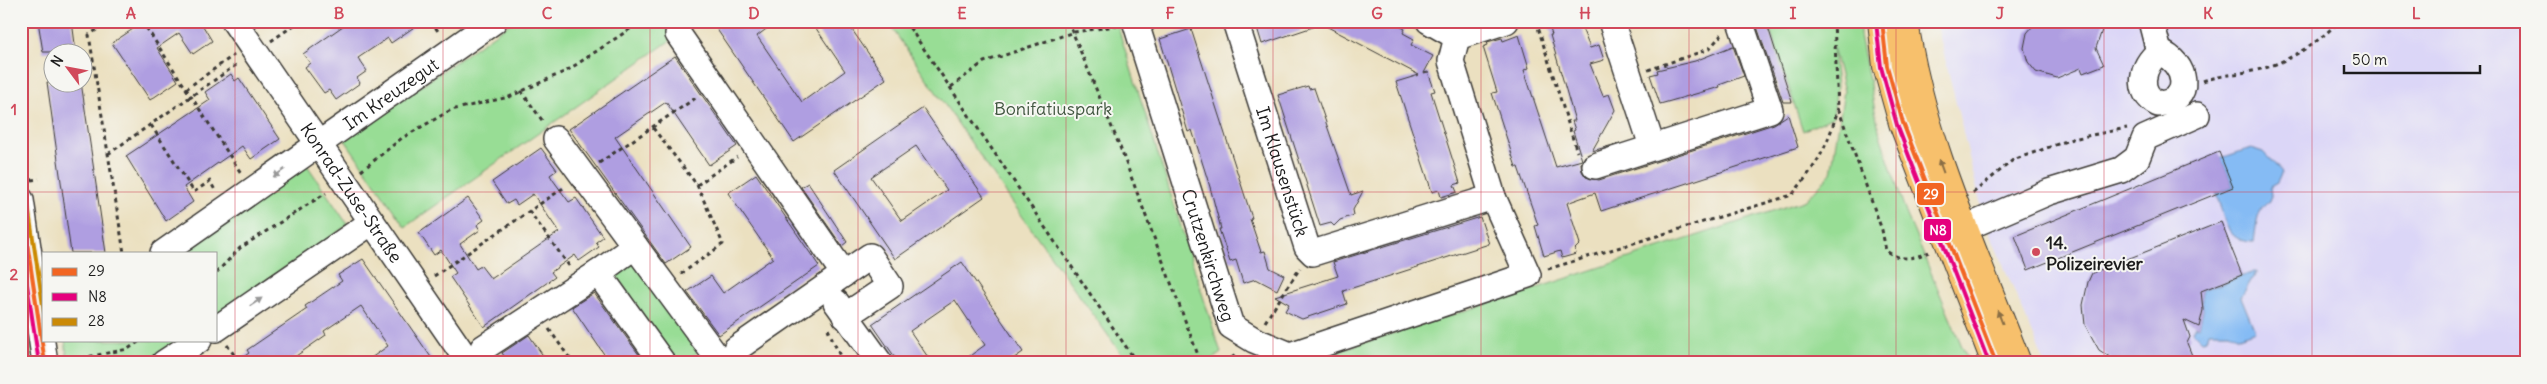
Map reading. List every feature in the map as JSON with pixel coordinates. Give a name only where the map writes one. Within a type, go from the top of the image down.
[{"type":"main road","points":[[1882,21],[1887,66],[1903,123],[1996,363]]},
{"type":"main road","points":[[1904,21],[1910,63],[1926,125],[2017,363]]},
{"type":"street","name":"Konrad-Zuse-Straße","points":[[234,21],[372,222],[476,355]]},
{"type":"street","name":"Im Kreuzegut","points":[[164,252],[494,21]]},
{"type":"street","name":"Im Klausenstück","points":[[1234,21],[1307,247],[1314,253],[1493,197]]},
{"type":"street","points":[[1429,21],[1457,36],[1506,21]]},
{"type":"street","points":[[1610,21],[1652,146]]},
{"type":"street","points":[[2151,21],[2159,52]]},
{"type":"street","name":"Crutzenkirchweg","points":[[1140,22],[1231,326],[1254,340],[1290,355],[1528,275]]},
{"type":"street","points":[[1586,159],[1652,146],[1770,110],[1733,25]]},
{"type":"street","points":[[678,34],[754,144],[835,281],[845,316],[880,363]]},
{"type":"street","points":[[1457,36],[1451,61],[1493,197],[1528,275]]},
{"type":"street","points":[[1965,228],[2049,192],[2121,170],[2137,158],[2145,138],[2197,115]]},
{"type":"street","points":[[556,139],[664,286],[729,359],[870,256],[890,286],[845,316]]},
{"type":"street","points":[[26,190],[41,322]]},
{"type":"street","points":[[218,328],[372,222]]},
{"type":"street","points":[[476,355],[635,246]]},
{"type":"street","points":[[590,278],[663,363]]},
{"type":"street","points":[[48,342],[54,362]]},
{"type":"street","points":[[164,363],[196,342]]},
{"type":"path","points":[[110,21],[89,35],[124,252]]},
{"type":"path","points":[[142,21],[232,160]]},
{"type":"path","points":[[186,90],[252,48],[300,21]]},
{"type":"path","points":[[218,271],[240,248],[344,182],[402,138],[451,110],[509,96],[568,70],[642,21]]},
{"type":"path","points":[[905,21],[1137,363]]},
{"type":"path","points":[[1068,21],[1140,199],[1201,363]]},
{"type":"path","points":[[1536,21],[1586,159]]},
{"type":"path","points":[[1528,275],[1792,195],[1816,166],[1831,135],[1838,108],[1834,21]]},
{"type":"path","points":[[2197,83],[2216,77],[2259,70],[2292,56],[2330,32],[2339,21]]},
{"type":"path","points":[[950,87],[984,62],[1074,32],[1140,22]]},
{"type":"path","points":[[1628,76],[1709,49],[1733,25]]},
{"type":"path","points":[[108,154],[191,97],[252,48]]},
{"type":"path","points":[[521,91],[556,139]]},
{"type":"path","points":[[1838,108],[1882,230],[1886,251],[1895,257],[1912,258],[1933,250]]},
{"type":"path","points":[[151,125],[194,192],[210,181],[226,210]]},
{"type":"path","points":[[653,127],[697,185],[723,244],[664,286]]},
{"type":"path","points":[[1973,193],[2013,160],[2072,139],[2129,128]]},
{"type":"path","points":[[697,185],[754,144]]},
{"type":"path","points":[[26,190],[39,179]]},
{"type":"path","points":[[529,212],[590,278]]},
{"type":"path","points":[[1226,363],[1254,340],[1311,250]]},
{"type":"path","points":[[537,312],[573,363]]},
{"type":"path","points":[[54,362],[128,349],[138,342]]},
{"type":"shaded area","points":[[1936,21],[2526,21],[2526,363],[2045,363],[1985,222]]},
{"type":"green space","points":[[513,21],[698,21],[405,227],[345,140]]},
{"type":"green space","name":"Bonifatiuspark","points":[[887,21],[1116,21],[1221,353],[1207,363],[1128,363],[1012,202]]},
{"type":"green space","points":[[1767,21],[1860,21],[1860,35],[1880,135],[1906,213],[1969,363],[1299,363],[1528,291],[1806,200],[1831,173],[1844,91],[1833,47],[1837,86],[1833,117],[1803,131]]},
{"type":"green space","points":[[307,165],[348,225],[218,314],[218,252],[182,252]]},
{"type":"green space","points":[[21,254],[33,361],[23,363],[21,353]]},
{"type":"green space","points":[[632,257],[698,352],[682,363],[675,363],[612,270]]},
{"type":"green space","points":[[65,342],[175,342],[145,363],[68,363]]},
{"type":"water","points":[[2251,148],[2263,152],[2282,172],[2277,183],[2270,187],[2271,196],[2269,202],[2259,215],[2254,242],[2244,241],[2231,233],[2227,227],[2216,194],[2233,187],[2221,158]]},
{"type":"water","points":[[2257,271],[2241,297],[2255,331],[2239,337],[2229,332],[2209,332],[2207,340],[2202,341],[2193,332],[2196,326],[2199,327],[2203,310],[2201,291]]},
{"type":"building","points":[[38,21],[72,21],[75,42],[42,42],[42,46]]},
{"type":"building","points":[[145,21],[200,21],[212,41],[193,54],[179,33],[157,48],[178,81],[150,100],[112,43]]},
{"type":"building","points":[[350,21],[423,21],[391,43],[388,38],[358,58],[367,71],[357,78],[360,83],[336,100],[329,90],[324,93],[305,67],[310,63],[303,54]]},
{"type":"building","points":[[726,21],[777,21],[757,36],[802,102],[845,71],[811,21],[846,21],[886,79],[794,142],[716,28]]},
{"type":"building","points":[[1255,21],[1390,21],[1405,29],[1403,33],[1414,39],[1411,45],[1433,56],[1424,73],[1428,72],[1435,91],[1431,92],[1460,183],[1454,185],[1457,192],[1441,197],[1439,190],[1432,192],[1396,82],[1419,75],[1322,24],[1262,44]]},
{"type":"building","points":[[1564,21],[1579,21],[1590,48],[1599,45],[1604,60],[1590,64],[1603,96],[1609,94],[1615,110],[1592,151],[1620,143],[1585,156],[1581,163],[1582,171],[1586,177],[1599,180],[1774,124],[1788,115],[1798,147],[1601,211],[1595,193],[1567,203],[1580,244],[1575,249],[1576,254],[1562,258],[1560,251],[1544,256],[1535,226],[1538,225],[1518,167],[1516,167],[1492,93],[1497,92],[1483,47],[1488,45],[1487,42],[1502,38],[1503,41],[1519,35],[1529,68],[1524,70],[1556,167],[1582,160],[1573,131],[1575,130],[1572,121],[1575,121],[1550,35],[1552,35],[1549,26]]},
{"type":"building","points":[[1755,21],[1766,21],[1792,102],[1783,102]]},
{"type":"building","points":[[2037,21],[2105,21],[2096,48],[2104,65],[2083,73],[2081,68],[2057,78],[2036,72],[2028,62],[2024,48],[2027,33]]},
{"type":"building","points":[[1191,29],[1252,218],[1250,219],[1261,252],[1265,251],[1270,268],[1284,275],[1277,290],[1256,279],[1243,283],[1236,260],[1230,262],[1219,229],[1221,229],[1210,187],[1192,130],[1188,132],[1160,39]]},
{"type":"building","points":[[1733,46],[1744,76],[1719,85],[1720,87],[1660,104],[1650,75],[1658,73],[1657,70],[1695,61]]},
{"type":"building","points":[[675,56],[737,146],[709,165],[666,102],[615,137],[691,247],[666,264],[569,129]]},
{"type":"building","points":[[231,74],[235,81],[239,78],[280,139],[251,159],[242,146],[184,187],[193,202],[166,221],[126,156],[210,100],[205,92]]},
{"type":"building","points":[[1308,86],[1309,89],[1314,88],[1351,195],[1363,191],[1353,210],[1354,215],[1340,220],[1334,226],[1331,223],[1320,226],[1278,95]]},
{"type":"building","points":[[48,92],[82,92],[106,252],[71,252]]},
{"type":"building","points":[[923,108],[984,197],[895,259],[834,170]],"holes":[[[916,146],[947,190],[902,221],[871,177]]]},
{"type":"building","points":[[541,148],[557,170],[550,175],[553,180],[569,202],[576,198],[603,237],[596,242],[599,247],[579,261],[575,255],[551,272],[555,277],[484,327],[450,277],[456,273],[441,250],[434,255],[419,233],[468,198],[484,220],[477,225],[480,230],[460,244],[476,269],[481,266],[491,279],[559,232],[533,194],[517,205],[514,200],[507,204],[492,182]]},
{"type":"building","points":[[2219,152],[2233,187],[2028,270],[2015,236]]},
{"type":"building","points":[[756,174],[819,266],[719,335],[687,292],[711,276],[723,293],[773,258],[728,193]]},
{"type":"building","points":[[808,183],[847,242],[842,246],[801,187]]},
{"type":"building","points":[[1480,217],[1489,244],[1343,291],[1347,304],[1302,319],[1285,311],[1289,304],[1275,296],[1338,276],[1333,262]]},
{"type":"building","points":[[2221,222],[2242,275],[2201,291],[2203,310],[2199,327],[2184,320],[2190,337],[2187,343],[2195,363],[2119,363],[2099,350],[2085,325],[2083,305],[2092,273]]},
{"type":"building","points":[[363,259],[435,363],[364,363],[388,346],[361,306],[324,331],[326,335],[286,363],[235,363],[249,353],[247,350],[307,309],[305,306],[342,281],[338,275]]},
{"type":"building","points":[[962,262],[1023,352],[1007,363],[960,363],[985,345],[955,300],[910,331],[932,363],[899,363],[872,324]]},
{"type":"building","points":[[594,293],[645,363],[610,363],[572,307]]},
{"type":"building","points":[[529,335],[548,363],[509,363],[502,353]]},
{"type":"transit line","name":"29","points":[[1882,21],[1887,66],[1903,123],[1996,363]]},
{"type":"transit line","name":"N8","points":[[1876,22],[1881,67],[1897,125],[1989,363]]},
{"type":"transit line","name":"28","points":[[27,199],[42,299]]},
{"type":"transit line","name":"29","points":[[21,202],[45,363]]},
{"type":"transit line","name":"N8","points":[[21,245],[39,363]]},
{"type":"place","name":"14. Polizeirevier","points":[[2036,252]]}]
